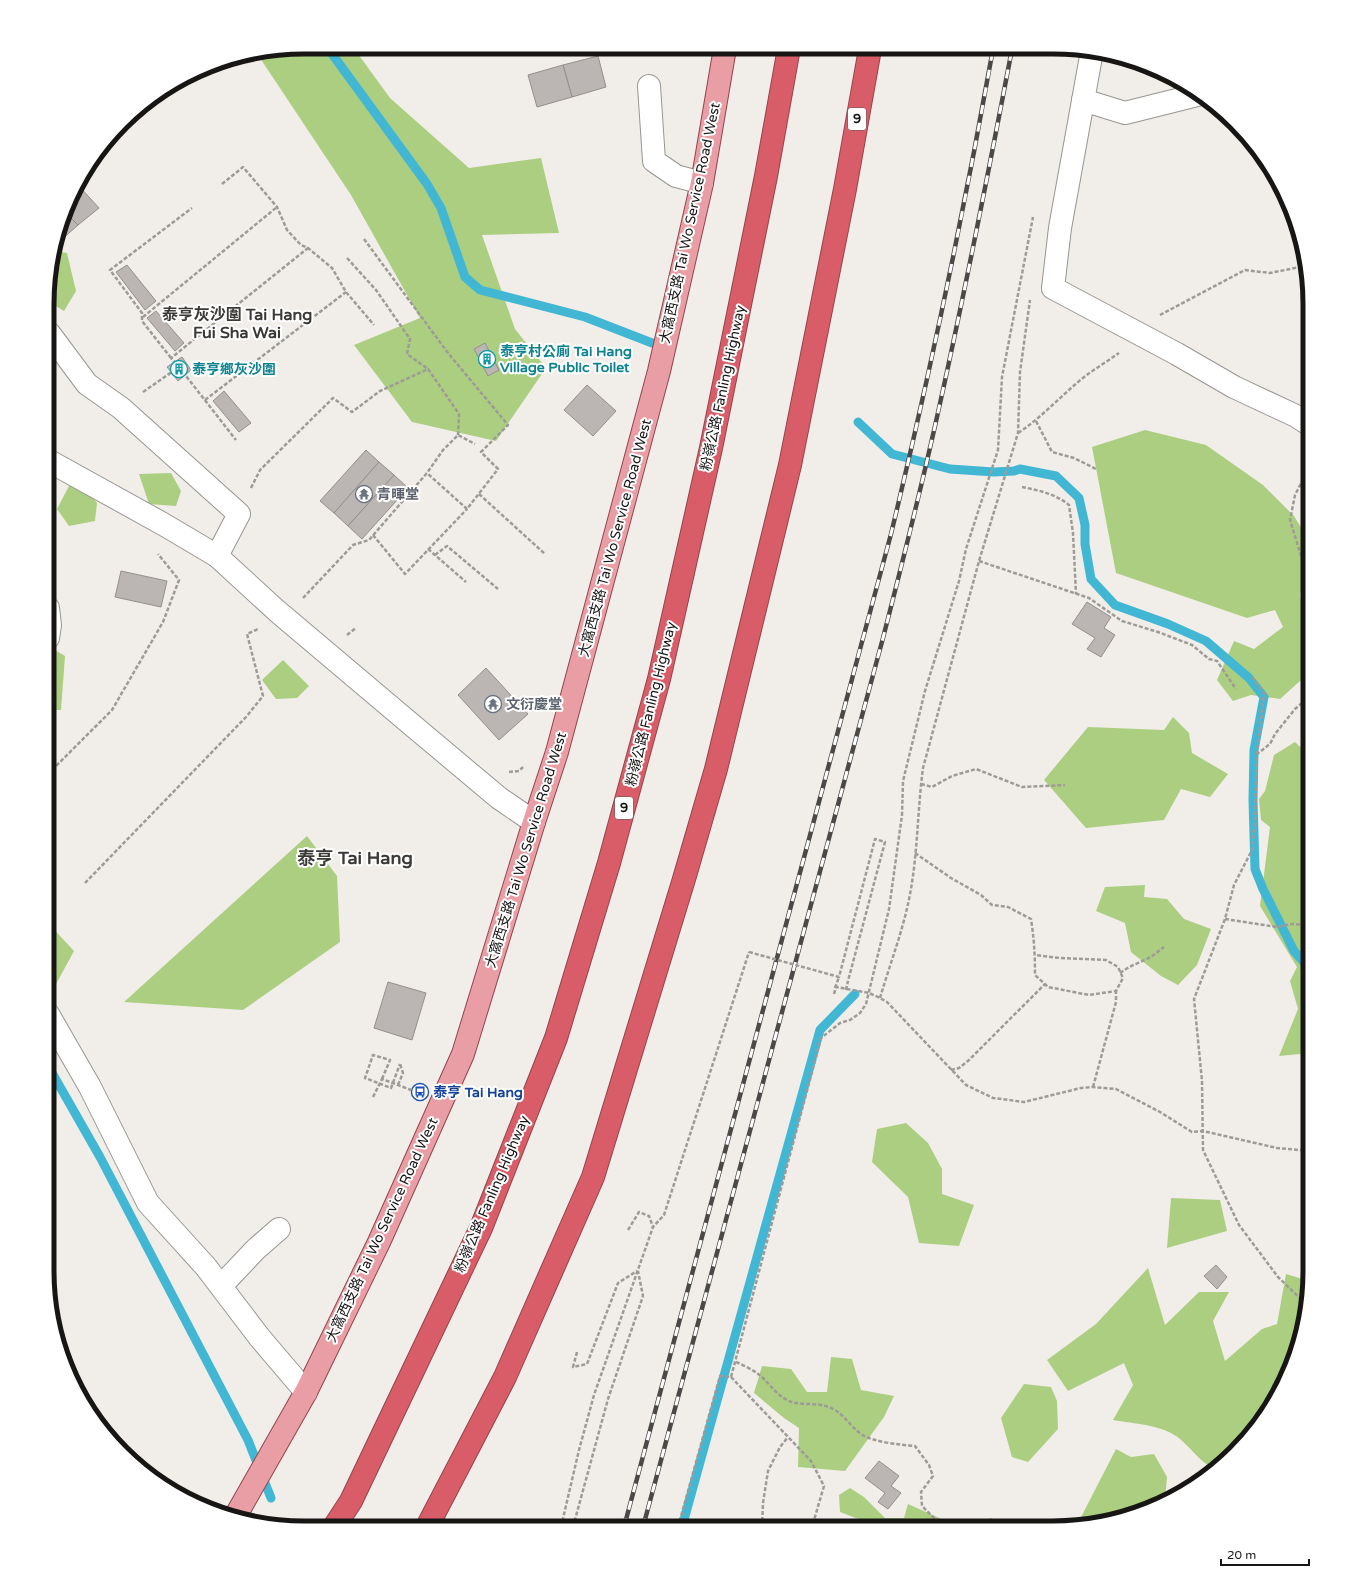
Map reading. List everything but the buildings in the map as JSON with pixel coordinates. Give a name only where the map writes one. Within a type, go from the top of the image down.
[{"type":"highway","name":"粉嶺公路 Fanling Highway","points":[[338,1521],[351,1501],[481,1228],[556,1038],[609,862],[659,678],[711,448],[766,176],[788,54]]},
{"type":"highway","name":"9","points":[[430,1521],[505,1377],[593,1177],[681,886],[716,769],[790,465],[869,54]]},
{"type":"main road","name":"大窩西支路 Tai Wo Service Road West","points":[[238,1512],[306,1392],[379,1242],[462,1054],[559,745],[655,387],[702,183],[724,54]]},
{"type":"street","points":[[1091,57],[1060,228],[1053,288],[1234,387],[1303,420]]},
{"type":"street","points":[[649,86],[654,161],[676,176],[702,183]]},
{"type":"street","points":[[1083,100],[1125,113],[1192,96]]},
{"type":"street","points":[[54,340],[87,384],[120,408],[239,514],[217,556]]},
{"type":"street","points":[[54,464],[163,524],[217,556],[277,611],[499,798],[534,822]]},
{"type":"street","points":[[54,1024],[90,1087],[148,1203],[206,1267],[260,1338],[306,1392]]},
{"type":"street","points":[[221,1286],[256,1249],[279,1228]]},
{"type":"path","points":[[222,184],[243,167],[277,207],[287,230],[301,245],[308,248],[332,268],[346,292],[374,325]]},
{"type":"path","points":[[142,317],[277,207]]},
{"type":"path","points":[[192,208],[110,270],[142,312],[142,321],[236,440]]},
{"type":"path","points":[[731,1377],[821,1038],[840,1022],[850,1020],[860,1013],[866,1004],[869,993],[889,909],[902,815],[903,781],[926,691],[959,581],[966,549],[998,450],[1002,377],[1034,213]]},
{"type":"path","points":[[364,239],[448,353],[508,425],[481,452],[498,469],[467,509],[405,574],[373,535]]},
{"type":"path","points":[[170,358],[308,248]]},
{"type":"path","points":[[301,600],[353,545],[369,540],[427,472],[443,450],[458,435],[459,414],[428,369],[408,354],[410,339],[376,290],[348,258]]},
{"type":"path","points":[[205,400],[346,292]]},
{"type":"path","points":[[880,998],[908,904],[916,853],[923,768],[979,561],[1018,433],[1020,372],[1030,296]]},
{"type":"path","points":[[120,408],[179,367]]},
{"type":"path","points":[[239,514],[260,470],[333,398],[352,412],[380,391],[428,369]]},
{"type":"path","points":[[1036,421],[1052,452],[1074,458],[1096,469]]},
{"type":"path","points":[[458,435],[475,444]]},
{"type":"path","points":[[427,472],[467,509]]},
{"type":"path","points":[[1303,479],[1295,494],[1290,520],[1303,562]]},
{"type":"path","points":[[1022,487],[1036,489],[1064,501],[1069,505],[1073,533],[1076,594]]},
{"type":"path","points":[[479,494],[545,554]]},
{"type":"path","points":[[54,768],[112,710],[163,622],[179,580],[152,546],[163,524]]},
{"type":"path","points":[[435,555],[447,546],[498,589]]},
{"type":"path","points":[[428,549],[466,582]]},
{"type":"path","points":[[979,561],[1089,598],[1122,621],[1158,632],[1192,645],[1209,659],[1218,661],[1236,689]]},
{"type":"path","points":[[85,883],[246,717],[263,696],[247,634],[262,627],[277,611]]},
{"type":"path","points":[[1252,677],[1264,693],[1257,754],[1255,816],[1252,850],[1234,885],[1225,919],[1194,999],[1202,1081],[1203,1150],[1239,1225],[1278,1277],[1301,1299]]},
{"type":"path","points":[[1257,754],[1270,744],[1275,734],[1295,709],[1303,702]]},
{"type":"path","points":[[506,772],[519,771],[524,766]]},
{"type":"path","points":[[921,784],[932,787],[952,776],[976,769],[1022,787],[1065,785]]},
{"type":"path","points":[[846,990],[886,842],[876,839],[834,994],[836,987],[846,990],[869,993],[880,998],[894,1008],[966,1085],[993,1098],[1024,1102],[1082,1088],[1093,1087],[1116,1089],[1160,1112],[1192,1132],[1203,1131],[1278,1148],[1303,1150]]},
{"type":"path","points":[[916,853],[951,878],[981,895],[992,905],[1008,907],[1031,919],[1035,955],[1035,975],[1048,987],[1089,995],[1116,991]]},
{"type":"path","points":[[1225,919],[1277,927],[1292,924],[1303,925]]},
{"type":"path","points":[[1120,973],[1129,967],[1151,957],[1164,947]]},
{"type":"path","points":[[562,1521],[594,1395],[653,1227],[664,1215],[749,952],[839,977]]},
{"type":"path","points":[[1035,955],[1060,958],[1106,960],[1118,967],[1123,978],[1116,991],[1116,1002],[1093,1087]]},
{"type":"path","points":[[951,1070],[959,1068],[969,1060],[1045,984]]},
{"type":"path","points":[[373,1097],[382,1079],[390,1060],[373,1055],[365,1078],[391,1088],[400,1064],[403,1073],[398,1085]]},
{"type":"path","points":[[382,1079],[411,1090]]},
{"type":"path","points":[[628,1230],[638,1212],[649,1216],[653,1227]]},
{"type":"path","points":[[577,1352],[573,1366],[587,1364],[618,1283],[638,1271]]},
{"type":"path","points":[[575,1521],[608,1399],[643,1296],[638,1271]]},
{"type":"path","points":[[736,1362],[758,1373],[770,1387],[787,1400],[795,1403],[818,1403],[832,1408],[844,1416],[862,1434],[879,1440],[915,1446],[929,1465],[933,1476],[921,1492],[922,1506],[936,1521]]},
{"type":"path","points":[[680,1521],[720,1376],[731,1377],[811,1461],[824,1486],[814,1521]]},
{"type":"path","points":[[762,1521],[763,1503],[768,1471],[780,1447],[788,1436]]},
{"type":"green space","points":[[304,54],[358,54],[390,98],[469,168],[541,158],[559,233],[482,235],[515,329],[546,368],[496,441],[412,422],[354,345],[420,318],[351,195],[260,58]]},
{"type":"green space","points":[[60,252],[67,253],[76,291],[64,311],[54,305],[56,271]]},
{"type":"green space","points":[[1145,430],[1206,445],[1263,485],[1294,516],[1303,531],[1303,591],[1300,593],[1303,616],[1303,678],[1280,699],[1251,695],[1233,701],[1217,680],[1234,641],[1254,649],[1283,627],[1275,610],[1247,618],[1116,573],[1092,447]]},
{"type":"green space","points":[[171,473],[181,491],[176,506],[149,504],[139,474]]},
{"type":"green space","points":[[69,486],[84,487],[97,503],[95,521],[69,526],[57,509]]},
{"type":"green space","points":[[54,650],[65,656],[61,710],[54,710]]},
{"type":"green space","points":[[283,660],[309,686],[297,698],[276,699],[262,680]]},
{"type":"green space","points":[[1173,717],[1189,733],[1192,753],[1228,774],[1210,797],[1181,789],[1164,820],[1086,828],[1044,780],[1088,727],[1164,730]]},
{"type":"green space","points":[[1295,742],[1303,749],[1303,1054],[1279,1056],[1298,1009],[1290,981],[1297,967],[1260,906],[1270,827],[1261,820],[1259,799],[1265,791],[1274,755]]},
{"type":"green space","points":[[307,836],[337,876],[340,942],[243,1010],[124,1002]]},
{"type":"green space","points":[[1145,885],[1144,897],[1167,899],[1184,919],[1211,929],[1197,965],[1178,985],[1161,976],[1131,952],[1125,923],[1096,911],[1105,887]]},
{"type":"green space","points":[[54,929],[74,951],[54,987]]},
{"type":"green space","points":[[906,1123],[928,1143],[942,1169],[942,1194],[974,1205],[959,1246],[919,1243],[908,1197],[872,1162],[877,1129]]},
{"type":"green space","points":[[1171,1198],[1220,1200],[1227,1231],[1167,1248]]},
{"type":"green space","points":[[1148,1268],[1165,1325],[1199,1292],[1229,1292],[1213,1321],[1225,1361],[1262,1329],[1277,1324],[1286,1274],[1303,1279],[1301,1304],[1290,1351],[1270,1396],[1241,1436],[1230,1448],[1209,1466],[1172,1433],[1147,1425],[1113,1420],[1133,1385],[1124,1363],[1068,1391],[1047,1360],[1096,1324]]},
{"type":"green space","points":[[831,1357],[852,1359],[861,1390],[894,1396],[884,1417],[845,1471],[798,1467],[799,1428],[784,1418],[754,1393],[762,1366],[791,1369],[807,1392],[827,1392]]},
{"type":"green space","points":[[1024,1384],[1051,1387],[1057,1401],[1058,1429],[1028,1462],[1012,1457],[1001,1418]]},
{"type":"green space","points":[[1116,1449],[1131,1457],[1154,1454],[1167,1477],[1166,1494],[1133,1508],[1102,1516],[1080,1519]]},
{"type":"green space","points":[[850,1488],[864,1497],[885,1518],[904,1518],[908,1504],[946,1521],[864,1521],[840,1512],[839,1495]]},
{"type":"green space","points":[[991,1518],[995,1521],[984,1521]]},
{"type":"waterway","points":[[332,54],[427,184],[441,208],[465,277],[480,290],[585,317],[665,348]]},
{"type":"waterway","points":[[858,422],[892,454],[950,469],[994,472],[1014,471],[1020,469],[1056,476],[1079,498],[1085,525],[1085,544],[1091,579],[1115,605],[1168,624],[1206,641],[1249,678],[1264,697],[1254,750],[1253,800],[1255,869],[1263,889],[1294,951],[1303,961]]},
{"type":"waterway","points":[[684,1521],[820,1030],[855,994]]},
{"type":"waterway","points":[[54,1076],[100,1157],[248,1440],[271,1498]]},
{"type":"railway","points":[[626,1521],[891,534],[946,292],[992,54]]},
{"type":"railway","points":[[645,1521],[903,559],[929,453],[955,332],[1011,54]]},
{"type":"place","name":"泰亨村公廁 Tai Hang Village Public Toilet","points":[[487,359]]},
{"type":"place","name":"泰亨鄉灰沙圍","points":[[179,369]]},
{"type":"place","name":"青暉堂","points":[[364,494]]},
{"type":"place","name":"文衍慶堂","points":[[493,704]]},
{"type":"place","name":"泰亨 Tai Hang","points":[[420,1092]]},
{"type":"district","name":"泰亨灰沙圍 Tai Hang Fui Sha Wai","points":[[237,324]]},
{"type":"district","name":"泰亨 Tai Hang","points":[[355,858]]}]
